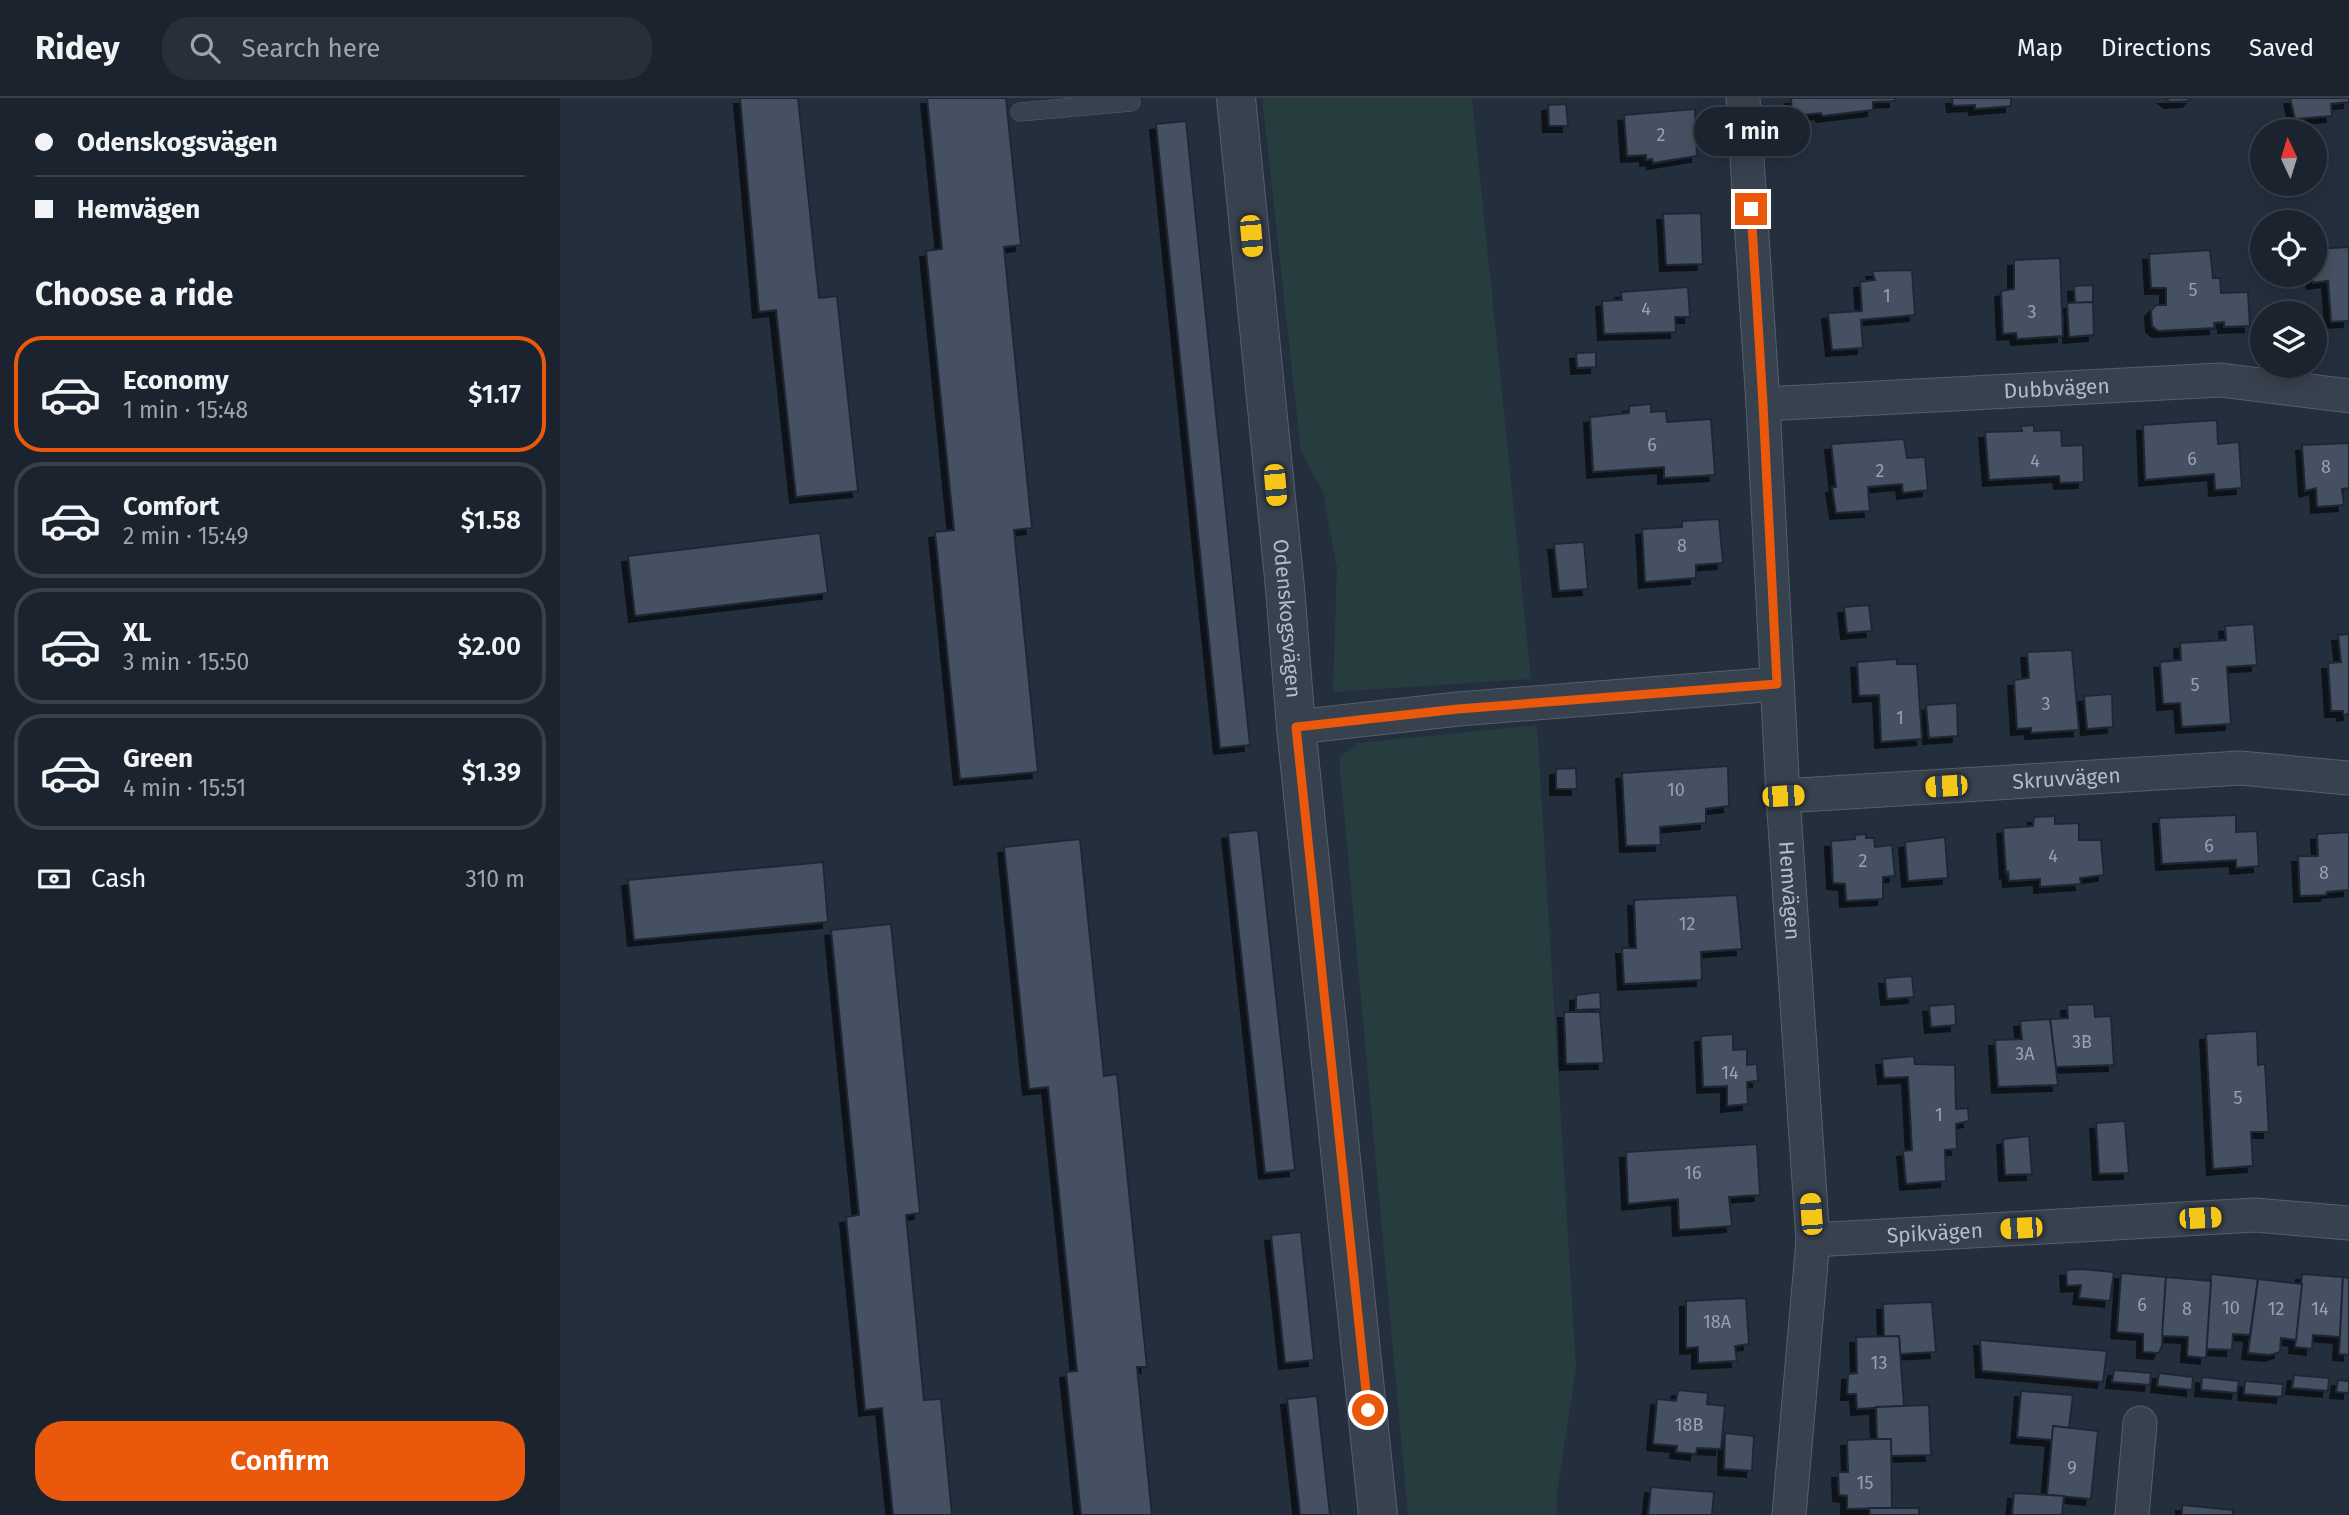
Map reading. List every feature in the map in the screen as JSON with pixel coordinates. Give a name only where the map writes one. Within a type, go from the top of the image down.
[{"type":"street","name":"Odenskogsvägen","points":[[1236,98],[1285,588],[1296,727],[1378,1515]]},
{"type":"street","name":"Hemvägen","points":[[1743,98],[1763,404],[1783,796],[1813,1240],[1789,1515]]},
{"type":"street","name":"Dubbvägen","points":[[1763,404],[2220,380],[2349,397]]},
{"type":"street","points":[[1296,727],[1472,708],[1777,684]]},
{"type":"street","name":"Skruvvägen","points":[[1783,796],[2240,768],[2349,778]]},
{"type":"street","name":"Spikvägen","points":[[1813,1240],[2255,1215],[2349,1223]]},
{"type":"street","points":[[2132,1515],[2140,1423]]},
{"type":"lane","points":[[1020,112],[1131,102]]},
{"type":"green space","points":[[1262,98],[1472,98],[1531,679],[1333,692],[1337,565],[1342,565],[1336,564],[1323,492],[1301,451]]},
{"type":"green space","points":[[1537,725],[1576,1368],[1557,1493],[1557,1515],[1408,1515],[1339,757],[1358,743]]},
{"type":"building","points":[[740,98],[798,98],[819,298],[837,296],[858,491],[796,497],[776,310],[759,312]]},
{"type":"building","points":[[927,98],[1006,98],[1021,245],[1004,247],[1032,528],[1014,530],[1038,772],[960,779],[935,532],[954,530],[926,251],[942,249]]},
{"type":"building","points":[[1791,98],[1895,98],[1895,101],[1873,102],[1873,110],[1822,116],[1821,113],[1792,116]]},
{"type":"building","points":[[1952,98],[2011,98],[2011,106],[1975,109],[1975,105],[1953,106]]},
{"type":"building","points":[[2165,98],[2191,98],[2188,101],[2170,102]]},
{"type":"building","points":[[2290,98],[2349,98],[2349,102],[2331,104],[2332,116],[2295,119]]},
{"type":"building","points":[[1566,104],[1568,126],[1549,126],[1548,105]]},
{"type":"building","points":[[1695,109],[1697,156],[1653,163],[1652,159],[1646,160],[1646,155],[1627,156],[1624,115]]},
{"type":"building","points":[[1186,121],[1250,745],[1220,748],[1156,124]]},
{"type":"building","points":[[1701,213],[1703,264],[1666,265],[1663,214]]},
{"type":"building","points":[[2349,247],[2349,321],[2331,322],[2327,248]]},
{"type":"building","points":[[2210,250],[2213,278],[2220,278],[2221,293],[2248,292],[2250,326],[2224,327],[2224,322],[2214,323],[2215,328],[2158,331],[2152,326],[2151,311],[2156,305],[2166,305],[2166,288],[2151,288],[2149,254]]},
{"type":"building","points":[[2060,258],[2063,336],[2017,339],[2016,333],[2003,334],[2001,291],[2014,289],[2014,260]]},
{"type":"building","points":[[1912,270],[1915,315],[1861,320],[1863,348],[1832,350],[1828,313],[1862,311],[1860,282],[1875,280],[1872,271]]},
{"type":"building","points":[[2093,285],[2093,302],[2075,303],[2074,286]]},
{"type":"building","points":[[1688,287],[1690,317],[1675,317],[1676,332],[1604,334],[1602,301],[1622,300],[1621,292]]},
{"type":"building","points":[[2093,302],[2094,335],[2069,337],[2067,303]]},
{"type":"building","points":[[1596,352],[1596,367],[1577,368],[1576,353]]},
{"type":"building","points":[[1651,404],[1651,412],[1666,411],[1667,422],[1711,419],[1715,475],[1664,478],[1664,467],[1593,472],[1590,417],[1629,413],[1629,406]]},
{"type":"building","points":[[2217,420],[2218,444],[2239,442],[2242,488],[2215,490],[2214,474],[2145,480],[2143,425]]},
{"type":"building","points":[[2034,425],[2034,431],[2061,430],[2062,446],[2083,445],[2084,482],[2060,483],[2059,476],[1989,480],[1985,432],[2022,431],[2021,426]]},
{"type":"building","points":[[1904,439],[1907,458],[1925,457],[1928,490],[1903,493],[1902,484],[1868,487],[1870,511],[1836,513],[1832,487],[1836,487],[1831,444]]},
{"type":"building","points":[[2349,443],[2349,488],[2342,489],[2344,505],[2317,507],[2316,488],[2305,491],[2302,445]]},
{"type":"building","points":[[1719,519],[1723,563],[1696,565],[1696,578],[1645,582],[1642,529],[1682,527],[1682,521]]},
{"type":"building","points":[[820,533],[828,593],[635,616],[628,556]]},
{"type":"building","points":[[1584,542],[1588,589],[1559,591],[1554,544]]},
{"type":"building","points":[[1869,605],[1872,631],[1847,633],[1844,607]]},
{"type":"building","points":[[2254,624],[2257,665],[2227,667],[2231,724],[2182,727],[2180,703],[2163,704],[2160,662],[2181,660],[2180,643],[2226,640],[2225,626]]},
{"type":"building","points":[[2349,634],[2349,714],[2343,715],[2343,711],[2331,711],[2328,663],[2341,662],[2338,635]]},
{"type":"building","points":[[2072,650],[2079,730],[2031,733],[2031,728],[2017,729],[2014,680],[2029,678],[2027,652]]},
{"type":"building","points":[[1897,659],[1897,664],[1917,664],[1922,739],[1881,742],[1879,695],[1859,696],[1857,662]]},
{"type":"building","points":[[2112,694],[2113,727],[2087,729],[2084,696]]},
{"type":"building","points":[[1957,703],[1958,736],[1929,738],[1926,705]]},
{"type":"building","points":[[1728,766],[1729,806],[1706,809],[1706,823],[1660,827],[1661,845],[1626,846],[1622,773]]},
{"type":"building","points":[[1576,768],[1577,789],[1556,789],[1556,769]]},
{"type":"building","points":[[2236,815],[2236,832],[2257,831],[2259,866],[2236,868],[2236,860],[2162,864],[2159,818]]},
{"type":"building","points":[[2055,816],[2055,824],[2079,823],[2079,840],[2101,840],[2104,875],[2080,878],[2081,884],[2040,887],[2040,879],[2009,881],[2003,828],[2033,826],[2034,817]]},
{"type":"building","points":[[1258,830],[1295,1170],[1265,1173],[1228,833]]},
{"type":"building","points":[[2349,832],[2349,890],[2327,892],[2326,895],[2300,896],[2298,856],[2318,856],[2317,834]]},
{"type":"building","points":[[1866,834],[1866,838],[1874,838],[1875,847],[1892,845],[1895,876],[1883,877],[1883,899],[1846,901],[1845,884],[1833,883],[1831,841],[1855,839],[1854,835]]},
{"type":"building","points":[[1945,837],[1948,878],[1908,881],[1905,842]]},
{"type":"building","points":[[1080,839],[1104,1076],[1117,1074],[1147,1367],[1137,1367],[1152,1515],[1081,1515],[1066,1372],[1077,1371],[1048,1087],[1029,1089],[1004,847]]},
{"type":"building","points":[[823,862],[828,922],[634,940],[628,880]]},
{"type":"building","points":[[1737,895],[1742,949],[1701,952],[1702,980],[1624,984],[1622,948],[1636,948],[1634,900]]},
{"type":"building","points":[[891,924],[920,1213],[906,1215],[924,1400],[941,1399],[952,1515],[893,1515],[882,1408],[865,1410],[846,1217],[859,1215],[831,930]]},
{"type":"building","points":[[1912,976],[1914,997],[1887,999],[1885,978]]},
{"type":"building","points":[[1600,992],[1601,1009],[1576,1010],[1576,995]]},
{"type":"building","points":[[1955,1004],[1956,1025],[1931,1027],[1929,1006]]},
{"type":"building","points":[[2094,1004],[2095,1017],[2111,1016],[2114,1065],[2056,1067],[2050,1019],[2068,1018],[2067,1005]]},
{"type":"building","points":[[1564,1012],[1600,1012],[1604,1063],[1566,1064]]},
{"type":"building","points":[[2050,1019],[2058,1085],[1998,1087],[1995,1040],[2022,1039],[2020,1021]]},
{"type":"building","points":[[2257,1031],[2258,1065],[2265,1064],[2269,1132],[2251,1132],[2253,1166],[2213,1169],[2206,1034]]},
{"type":"building","points":[[1733,1034],[1733,1050],[1747,1049],[1747,1065],[1757,1064],[1758,1081],[1747,1082],[1748,1104],[1727,1106],[1727,1086],[1703,1087],[1701,1036]]},
{"type":"building","points":[[1914,1056],[1915,1064],[1955,1065],[1956,1109],[1968,1108],[1969,1121],[1956,1124],[1957,1149],[1945,1150],[1946,1181],[1906,1184],[1903,1151],[1912,1150],[1908,1077],[1884,1078],[1882,1059]]},
{"type":"building","points":[[2125,1121],[2129,1173],[2099,1174],[2096,1123]]},
{"type":"building","points":[[2029,1136],[2032,1174],[2005,1175],[2003,1139]]},
{"type":"building","points":[[1757,1144],[1760,1195],[1729,1197],[1732,1226],[1679,1230],[1678,1199],[1628,1204],[1626,1152]]},
{"type":"building","points":[[1301,1232],[1314,1360],[1285,1363],[1271,1235]]},
{"type":"building","points":[[2066,1270],[2114,1272],[2110,1301],[2079,1298],[2081,1285],[2067,1286]]},
{"type":"building","points":[[2121,1273],[2166,1277],[2162,1346],[2159,1353],[2143,1352],[2143,1334],[2117,1332]]},
{"type":"building","points":[[2211,1274],[2258,1279],[2250,1335],[2233,1334],[2232,1350],[2206,1349]]},
{"type":"building","points":[[2302,1274],[2343,1277],[2340,1337],[2313,1335],[2312,1349],[2295,1347]]},
{"type":"building","points":[[2166,1277],[2211,1281],[2206,1358],[2187,1356],[2188,1337],[2162,1336]]},
{"type":"building","points":[[2343,1277],[2349,1278],[2349,1355],[2339,1354]]},
{"type":"building","points":[[2258,1279],[2302,1284],[2296,1340],[2281,1338],[2280,1352],[2270,1355],[2248,1353]]},
{"type":"building","points":[[1746,1298],[1749,1344],[1735,1346],[1737,1361],[1698,1363],[1698,1347],[1686,1348],[1686,1301]]},
{"type":"building","points":[[1932,1302],[1936,1352],[1900,1354],[1899,1336],[1884,1337],[1883,1304]]},
{"type":"building","points":[[1899,1336],[1904,1406],[1857,1409],[1856,1394],[1847,1394],[1848,1374],[1857,1373],[1856,1337]]},
{"type":"building","points":[[1980,1340],[2107,1351],[2103,1382],[1982,1371]]},
{"type":"building","points":[[2114,1370],[2151,1373],[2150,1385],[2112,1382]]},
{"type":"building","points":[[2159,1373],[2193,1377],[2192,1390],[2157,1386]]},
{"type":"building","points":[[2294,1375],[2329,1378],[2328,1391],[2292,1388]]},
{"type":"building","points":[[2202,1377],[2239,1381],[2237,1393],[2201,1390]]},
{"type":"building","points":[[2338,1380],[2349,1381],[2349,1393],[2336,1392]]},
{"type":"building","points":[[2245,1381],[2283,1384],[2282,1397],[2244,1394]]},
{"type":"building","points":[[1678,1390],[1708,1393],[1707,1404],[1725,1406],[1721,1449],[1697,1448],[1696,1454],[1676,1452],[1677,1446],[1653,1444],[1657,1399],[1676,1401]]},
{"type":"building","points":[[2021,1391],[2073,1395],[2069,1428],[2053,1426],[2053,1440],[2017,1437]]},
{"type":"building","points":[[1317,1396],[1330,1515],[1300,1515],[1287,1399]]},
{"type":"building","points":[[1929,1405],[1931,1455],[1891,1456],[1891,1439],[1877,1439],[1876,1407]]},
{"type":"building","points":[[2053,1426],[2098,1431],[2091,1499],[2047,1495]]},
{"type":"building","points":[[1725,1433],[1754,1436],[1752,1471],[1724,1469]]},
{"type":"building","points":[[1891,1439],[1892,1508],[1847,1509],[1847,1496],[1839,1495],[1838,1472],[1848,1472],[1847,1440]]},
{"type":"building","points":[[1651,1487],[1714,1492],[1712,1515],[1648,1515]]},
{"type":"building","points":[[2014,1493],[2064,1496],[2062,1515],[2012,1515]]},
{"type":"building","points":[[2182,1505],[2233,1510],[2233,1515],[2182,1515]]},
{"type":"building","points":[[1869,1508],[1919,1508],[1919,1515],[1870,1515]]},
{"type":"route","points":[[1368,1410],[1296,727],[1458,709],[1777,684],[1751,209]]}]
